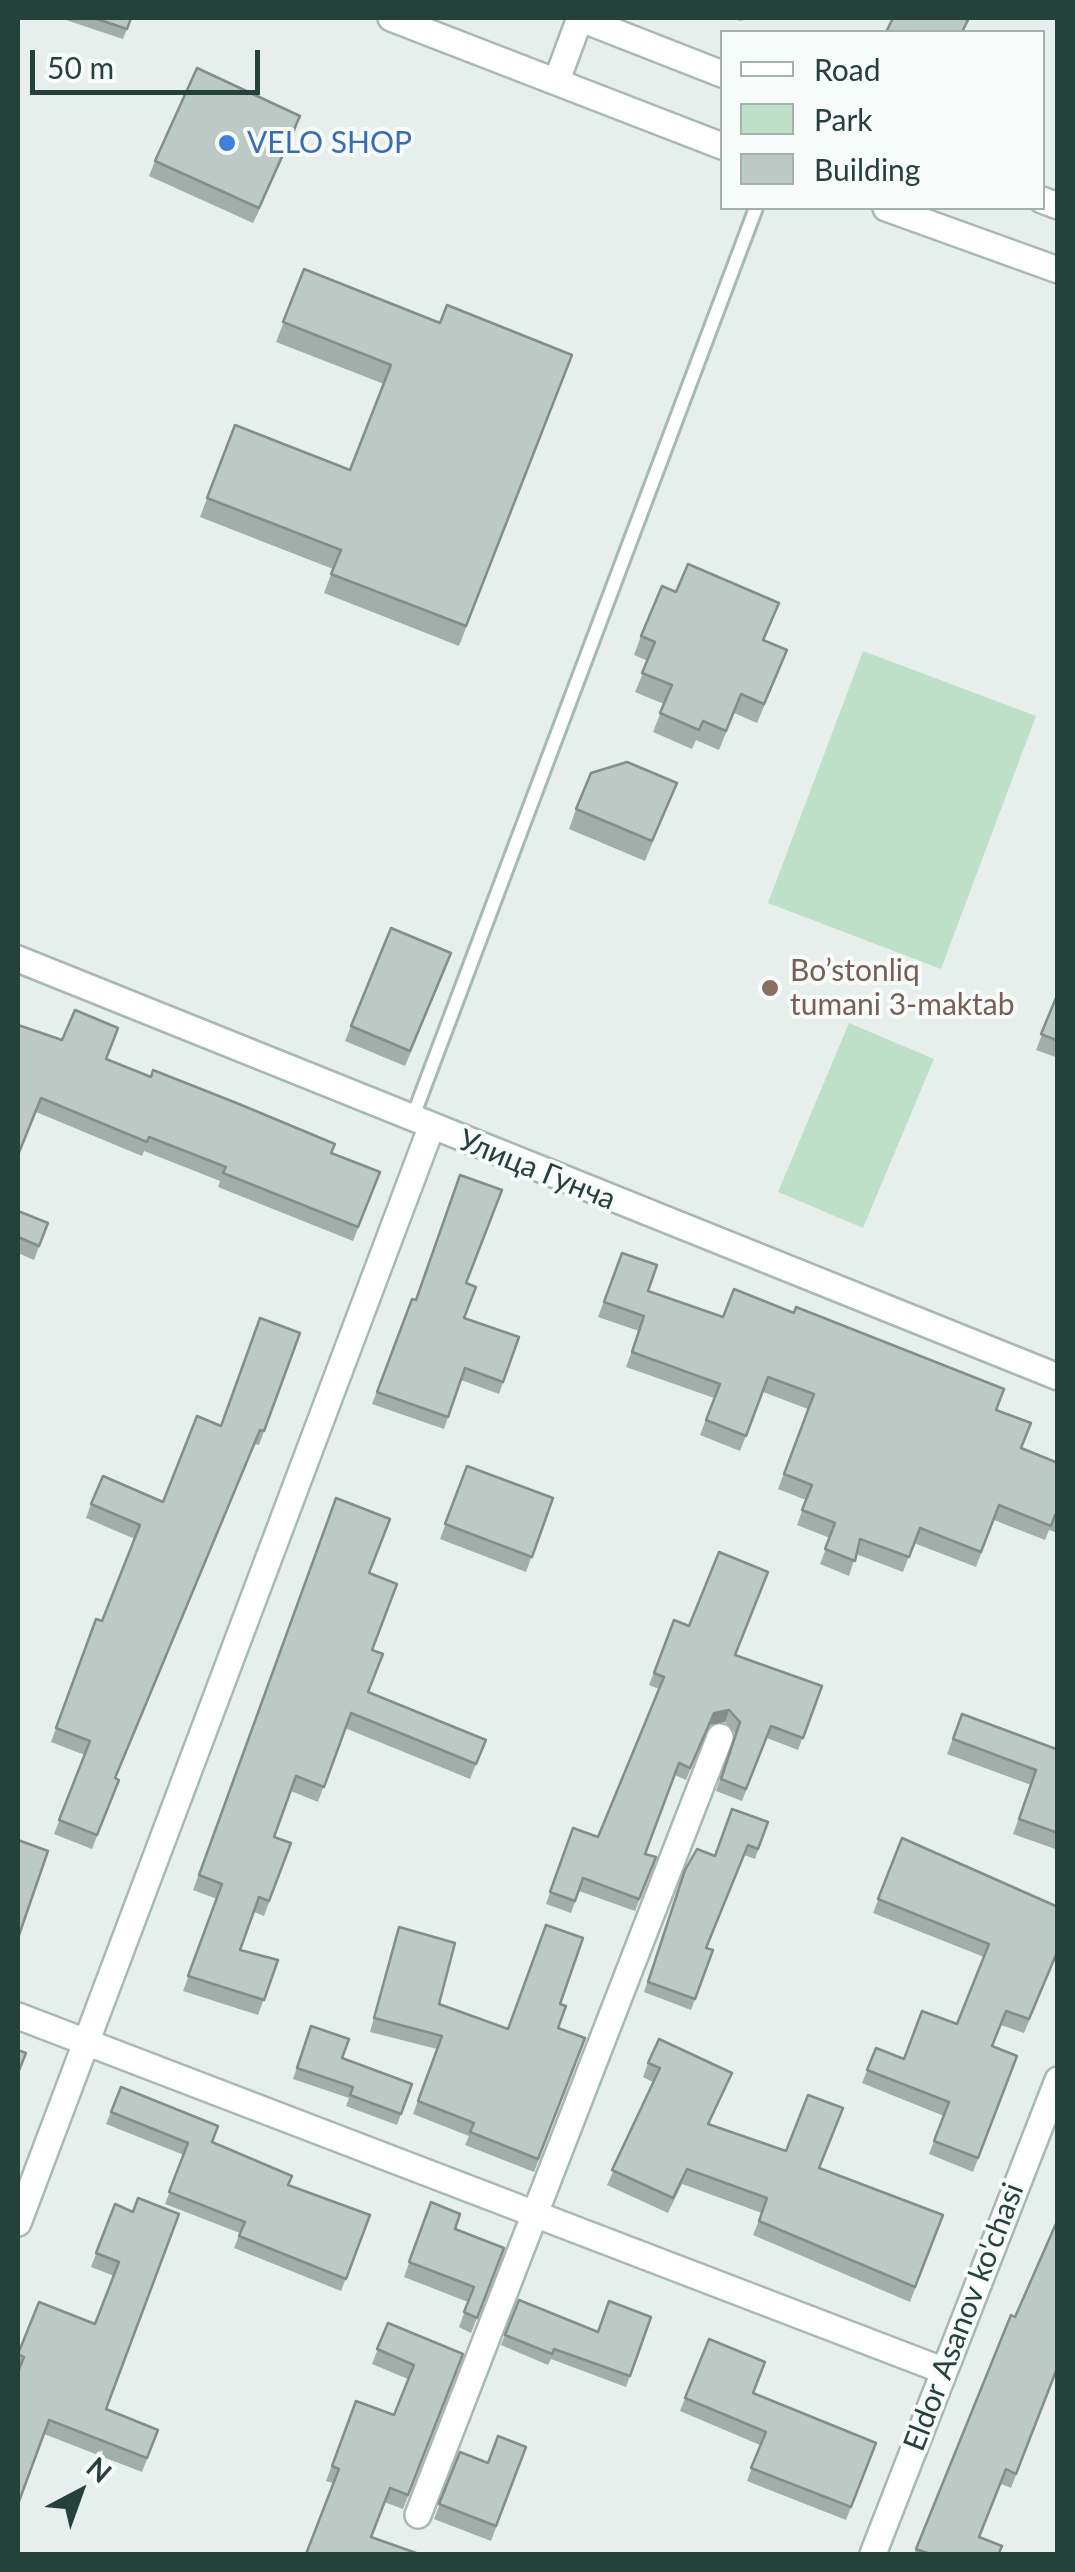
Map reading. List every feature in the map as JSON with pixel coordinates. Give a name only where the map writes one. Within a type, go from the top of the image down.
[{"type":"street","points":[[391,18],[720,145]]},
{"type":"street","points":[[557,80],[579,18],[720,73]]},
{"type":"street","points":[[892,210],[1058,270]]},
{"type":"street","name":"Улица Гунча","points":[[18,959],[1058,1377]]},
{"type":"street","points":[[18,2223],[89,2044],[422,1124]]},
{"type":"street","points":[[418,2515],[720,1737]]},
{"type":"street","points":[[18,2016],[536,2218],[942,2370]]},
{"type":"street","name":"Eldor Asanov ko'chasi","points":[[873,2554],[1058,2080]]},
{"type":"lane","points":[[422,1124],[755,210]]},
{"type":"green space","points":[[863,651],[1036,716],[941,969],[768,903]]},
{"type":"green space","points":[[849,1023],[934,1059],[863,1228],[778,1192]]},
{"type":"building","points":[[94,18],[131,18],[127,29]]},
{"type":"building","points":[[893,18],[968,20],[963,30],[887,30]]},
{"type":"building","name":"VELO SHOP","points":[[197,68],[300,116],[259,208],[155,161]]},
{"type":"building","points":[[304,269],[440,323],[447,305],[572,355],[466,626],[331,574],[341,550],[207,498],[235,425],[350,470],[391,365],[283,322]]},
{"type":"building","points":[[688,564],[779,603],[763,640],[787,650],[764,704],[741,694],[726,731],[703,721],[699,730],[660,713],[672,685],[642,673],[655,642],[641,636],[662,586],[676,592]]},
{"type":"building","points":[[627,762],[677,783],[652,841],[576,809],[591,773]]},
{"type":"building","points":[[391,928],[451,953],[410,1051],[351,1026]]},
{"type":"building","points":[[1058,993],[1058,1041],[1041,1034]]},
{"type":"building","points":[[75,1010],[118,1028],[106,1059],[151,1077],[153,1070],[239,1104],[335,1144],[331,1153],[380,1172],[358,1227],[223,1173],[226,1167],[149,1137],[147,1142],[41,1098],[18,1155],[18,1025],[62,1040]]},
{"type":"building","points":[[460,1175],[502,1190],[466,1283],[476,1287],[464,1318],[519,1337],[503,1382],[465,1368],[448,1417],[377,1392],[412,1299],[416,1300]]},
{"type":"building","points":[[18,1211],[48,1223],[39,1246],[18,1237]]},
{"type":"building","points":[[622,1253],[657,1265],[648,1291],[723,1317],[734,1289],[794,1313],[796,1307],[1004,1389],[996,1410],[1031,1423],[1021,1448],[1058,1463],[1058,1516],[1055,1515],[1051,1526],[999,1505],[981,1552],[920,1528],[909,1557],[860,1539],[855,1561],[825,1549],[835,1523],[802,1510],[812,1485],[784,1474],[814,1394],[768,1377],[746,1436],[706,1420],[720,1384],[632,1352],[644,1316],[604,1302]]},
{"type":"building","points":[[260,1318],[300,1333],[264,1431],[260,1430],[115,1778],[119,1780],[97,1835],[59,1820],[90,1741],[56,1728],[96,1619],[102,1621],[140,1525],[91,1504],[103,1476],[163,1502],[197,1416],[221,1426]]},
{"type":"building","points":[[467,1466],[553,1498],[532,1557],[445,1524]]},
{"type":"building","points":[[336,1498],[390,1519],[369,1573],[397,1584],[372,1650],[383,1654],[368,1692],[486,1740],[476,1764],[351,1713],[324,1787],[296,1776],[274,1837],[291,1843],[269,1901],[259,1897],[240,1950],[278,1960],[264,2000],[188,1976],[222,1884],[199,1875]]},
{"type":"building","points":[[719,1552],[768,1572],[735,1655],[822,1686],[803,1738],[771,1726],[746,1789],[721,1779],[740,1722],[729,1710],[714,1713],[690,1768],[679,1763],[645,1854],[656,1857],[639,1899],[583,1878],[575,1901],[550,1892],[573,1828],[598,1837],[664,1677],[654,1673],[674,1620],[689,1626]]},
{"type":"building","points":[[962,1714],[1056,1749],[1058,1745],[1058,1833],[1019,1819],[1036,1770],[953,1739]]},
{"type":"building","points":[[732,1809],[768,1822],[758,1849],[748,1845],[706,1948],[713,1950],[695,1999],[648,1982],[685,1870],[697,1849],[715,1856]]},
{"type":"building","points":[[902,1838],[1058,1907],[1058,1950],[1029,2019],[1006,2011],[992,2046],[1017,2056],[978,2158],[934,2141],[949,2102],[867,2070],[876,2048],[904,2059],[922,2011],[957,2024],[989,1944],[878,1899]]},
{"type":"building","points":[[18,1840],[48,1851],[18,1938]]},
{"type":"building","points":[[546,1925],[583,1938],[560,2004],[566,2006],[558,2028],[585,2038],[538,2159],[470,2132],[474,2123],[418,2101],[442,2036],[374,2018],[399,1927],[455,1943],[439,2004],[508,2029]]},
{"type":"building","points":[[311,2026],[349,2039],[342,2058],[412,2084],[401,2114],[350,2095],[353,2087],[297,2068]]},
{"type":"building","points":[[659,2039],[732,2073],[708,2124],[786,2151],[808,2095],[843,2108],[819,2168],[943,2215],[915,2287],[759,2221],[767,2198],[687,2169],[673,2198],[612,2170],[660,2068],[648,2063]]},
{"type":"building","points":[[18,2050],[26,2053],[18,2073]]},
{"type":"building","points":[[121,2087],[218,2126],[212,2142],[292,2176],[288,2185],[370,2215],[346,2279],[239,2236],[245,2222],[169,2192],[188,2143],[111,2112]]},
{"type":"building","points":[[138,2198],[179,2214],[106,2409],[158,2430],[147,2458],[49,2420],[18,2504],[18,2372],[24,2357],[18,2354],[39,2302],[95,2324],[119,2262],[96,2253],[115,2204],[133,2212]]},
{"type":"building","points":[[431,2202],[460,2214],[455,2229],[504,2248],[477,2318],[464,2312],[474,2287],[409,2262]]},
{"type":"building","points":[[1058,2219],[1058,2366],[1016,2474],[1006,2469],[979,2537],[1002,2546],[1002,2554],[930,2554],[916,2549],[1011,2315],[1015,2317]]},
{"type":"building","points":[[519,2300],[598,2332],[609,2301],[651,2317],[630,2376],[554,2349],[552,2354],[505,2335]]},
{"type":"building","points":[[388,2323],[463,2354],[408,2495],[390,2488],[371,2537],[419,2554],[306,2554],[339,2469],[332,2466],[356,2401],[394,2415],[414,2365],[377,2349]]},
{"type":"building","points":[[709,2339],[765,2362],[753,2393],[876,2443],[851,2507],[751,2468],[766,2432],[685,2398]]},
{"type":"building","points":[[498,2436],[526,2447],[496,2526],[439,2504],[460,2452],[488,2463]]},
{"type":"place","name":"VELO SHOP","points":[[227,143]]},
{"type":"place","name":"Bo’stonliq tumani 3-maktab","points":[[770,988]]}]
